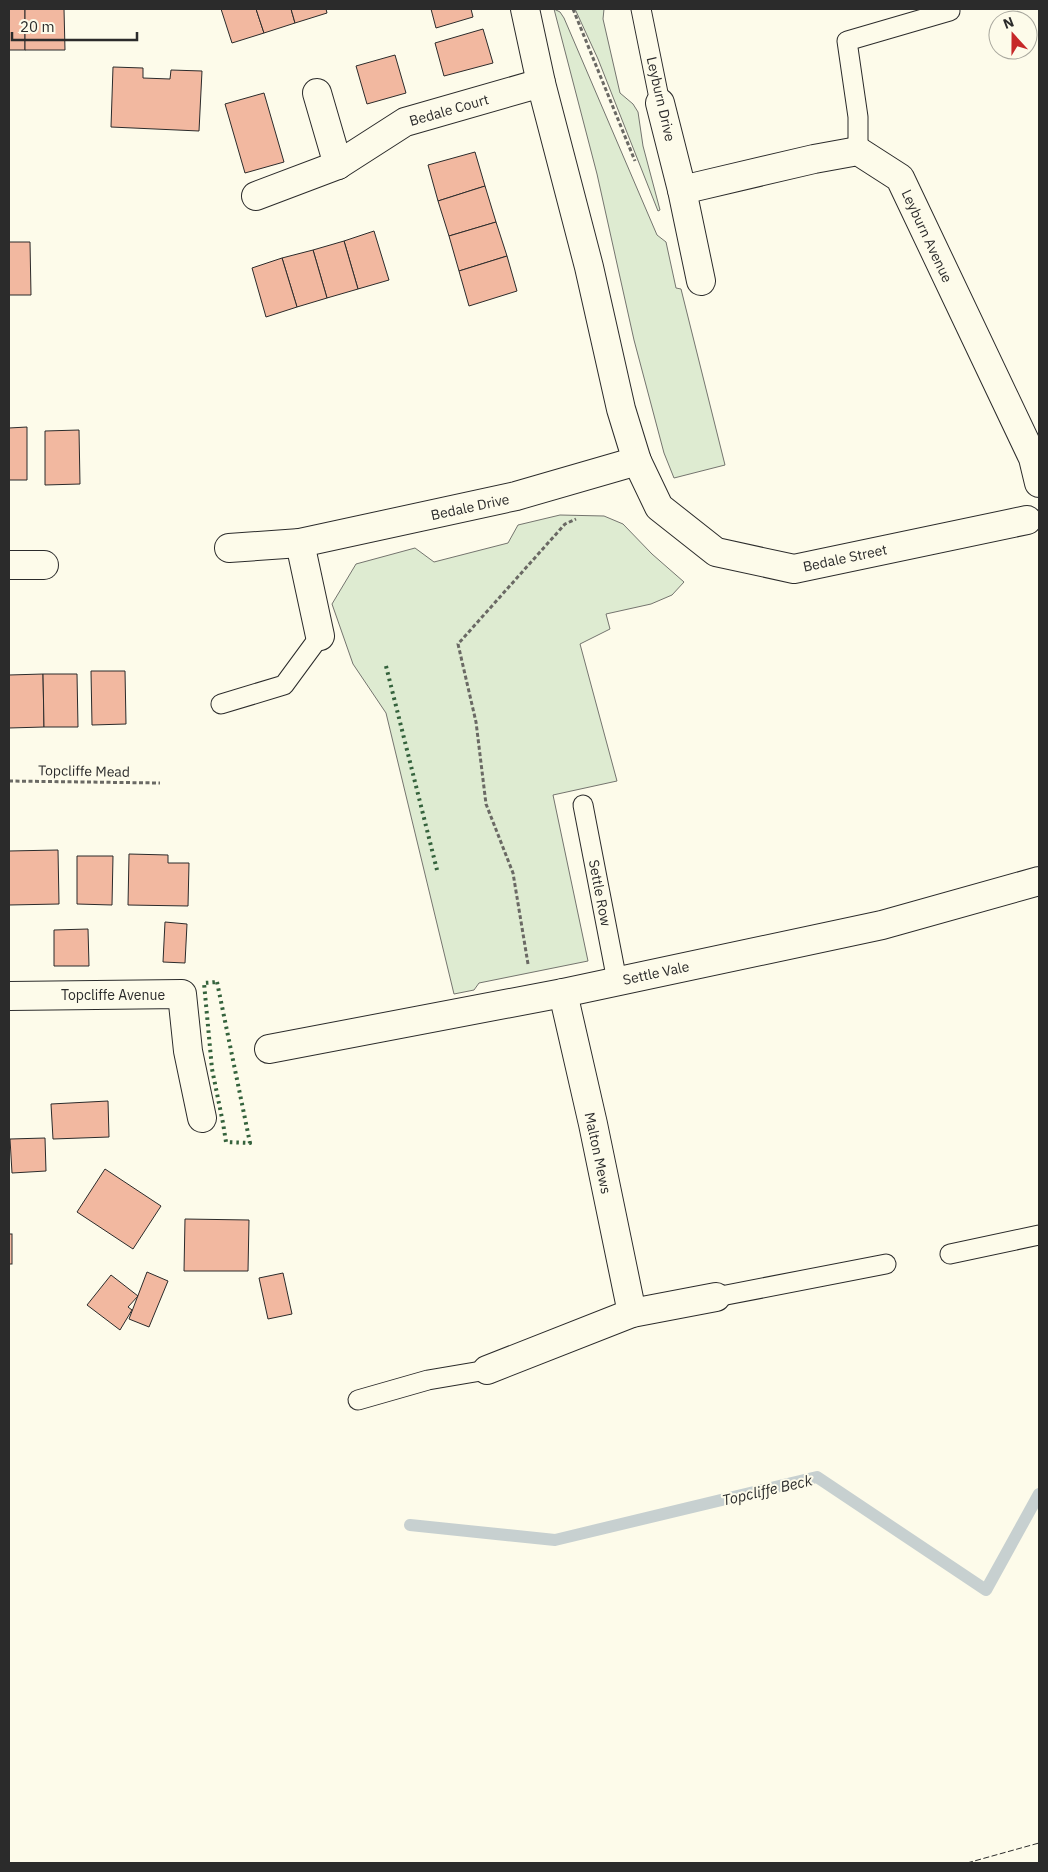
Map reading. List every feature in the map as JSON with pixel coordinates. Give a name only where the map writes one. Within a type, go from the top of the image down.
[{"type":"street","points":[[525,9],[541,83]]},
{"type":"street","name":"Bedale Court","points":[[256,196],[338,165],[405,122],[541,83]]},
{"type":"street","name":"Bedale Street","points":[[541,83],[589,267],[621,409],[637,461],[659,507],[716,552],[794,569],[1033,523]]},
{"type":"street","points":[[317,93],[338,165]]},
{"type":"street","name":"Leyburn Drive","points":[[660,103],[682,190],[701,281]]},
{"type":"street","points":[[682,190],[814,159],[858,151]]},
{"type":"street","name":"Leyburn Avenue","points":[[858,151],[900,178],[1033,458],[1039,483]]},
{"type":"street","name":"Bedale Drive","points":[[229,548],[300,544],[516,496],[637,461]]},
{"type":"street","points":[[1033,523],[1039,493]]},
{"type":"street","points":[[300,544],[320,636]]},
{"type":"street","points":[[9,565],[44,565]]},
{"type":"street","name":"Settle Vale","points":[[269,1049],[563,993],[882,925],[1039,881]]},
{"type":"street","name":"Malton Mews","points":[[563,993],[593,1124],[632,1313]]},
{"type":"street","name":"Topcliffe Avenue","points":[[9,996],[182,994],[188,1051],[202,1118]]},
{"type":"street","points":[[486,1370],[632,1313],[716,1297]]},
{"type":"lane","name":"Leyburn Drive","points":[[641,9],[660,103]]},
{"type":"lane","points":[[858,151],[858,117],[847,41],[950,11]]},
{"type":"lane","points":[[221,704],[284,684],[320,636]]},
{"type":"lane","name":"Settle Row","points":[[583,805],[617,981]]},
{"type":"lane","points":[[950,1254],[1039,1235]]},
{"type":"lane","points":[[716,1297],[886,1264]]},
{"type":"lane","points":[[358,1400],[428,1380],[486,1370]]},
{"type":"path","points":[[572,9],[638,168]]},
{"type":"path","points":[[534,998],[513,873],[486,804],[476,722],[458,644],[565,524],[580,517]]},
{"type":"path","name":"Topcliffe Mead","points":[[9,781],[160,783]]},
{"type":"green space","points":[[554,9],[560,12],[564,18],[657,235],[666,242],[676,288],[681,289],[725,465],[674,478],[664,453],[634,340],[597,174]]},
{"type":"green space","points":[[575,9],[604,9],[603,19],[620,93],[633,104],[638,112],[643,146],[660,210],[658,211],[598,59]]},
{"type":"green space","points":[[560,515],[604,516],[623,524],[652,554],[684,582],[672,595],[651,604],[606,614],[610,629],[580,644],[617,781],[553,795],[588,961],[479,983],[474,990],[454,994],[386,713],[353,664],[332,604],[356,564],[415,548],[434,562],[508,543],[518,525]]},
{"type":"building","points":[[9,9],[25,9],[25,50],[9,50]]},
{"type":"building","points":[[25,9],[64,9],[65,50],[25,50]]},
{"type":"building","points":[[221,9],[256,9],[264,33],[232,43]]},
{"type":"building","points":[[256,9],[291,9],[295,23],[264,33]]},
{"type":"building","points":[[291,9],[326,9],[327,13],[295,23]]},
{"type":"building","points":[[431,9],[471,9],[473,17],[436,28]]},
{"type":"building","points":[[483,29],[493,63],[444,76],[435,43]]},
{"type":"building","points":[[395,55],[406,93],[367,104],[356,66]]},
{"type":"building","points":[[113,67],[143,68],[143,78],[170,79],[171,70],[202,71],[199,131],[111,127]]},
{"type":"building","points":[[264,93],[284,162],[245,173],[225,104]]},
{"type":"building","points":[[475,152],[485,186],[438,201],[428,165]]},
{"type":"building","points":[[485,186],[496,222],[449,236],[438,201]]},
{"type":"building","points":[[496,222],[507,256],[459,271],[449,236]]},
{"type":"building","points":[[374,231],[389,280],[358,289],[344,241]]},
{"type":"building","points":[[344,241],[358,289],[327,298],[313,250]]},
{"type":"building","points":[[9,242],[30,242],[31,295],[9,295]]},
{"type":"building","points":[[313,250],[327,298],[297,307],[282,258]]},
{"type":"building","points":[[507,256],[517,291],[469,306],[459,271]]},
{"type":"building","points":[[282,258],[297,307],[266,317],[252,268]]},
{"type":"building","points":[[27,427],[27,480],[9,480],[9,428]]},
{"type":"building","points":[[79,430],[80,484],[45,485],[45,431]]},
{"type":"building","points":[[91,671],[125,671],[126,724],[92,725]]},
{"type":"building","points":[[43,674],[44,727],[9,728],[9,675]]},
{"type":"building","points":[[43,674],[77,674],[78,727],[44,727]]},
{"type":"building","points":[[58,850],[59,904],[9,905],[9,851]]},
{"type":"building","points":[[129,854],[168,855],[168,863],[189,863],[188,906],[128,905]]},
{"type":"building","points":[[77,856],[113,856],[112,905],[77,904]]},
{"type":"building","points":[[165,922],[187,924],[185,963],[163,962]]},
{"type":"building","points":[[88,929],[89,966],[54,966],[54,930]]},
{"type":"building","points":[[108,1101],[109,1137],[53,1139],[51,1104]]},
{"type":"building","points":[[45,1138],[46,1171],[12,1173],[10,1139]]},
{"type":"building","points":[[105,1169],[161,1206],[133,1249],[77,1212]]},
{"type":"building","points":[[185,1219],[249,1220],[248,1271],[184,1271]]},
{"type":"building","points":[[9,1234],[12,1234],[12,1264],[9,1264]]},
{"type":"building","points":[[147,1272],[168,1281],[149,1327],[129,1319]]},
{"type":"building","points":[[283,1273],[292,1314],[268,1319],[259,1278]]},
{"type":"building","points":[[111,1275],[138,1296],[128,1307],[132,1310],[120,1330],[87,1305]]},
{"type":"waterway","name":"Topcliffe Beck","points":[[410,1525],[555,1540],[817,1477],[986,1590],[1039,1494]]},
{"type":"hedge","points":[[386,666],[437,870]]},
{"type":"hedge","points":[[217,982],[250,1143],[226,1142],[212,1069],[204,983],[217,982]]},
{"type":"fence","points":[[967,1863],[1039,1843]]}]
